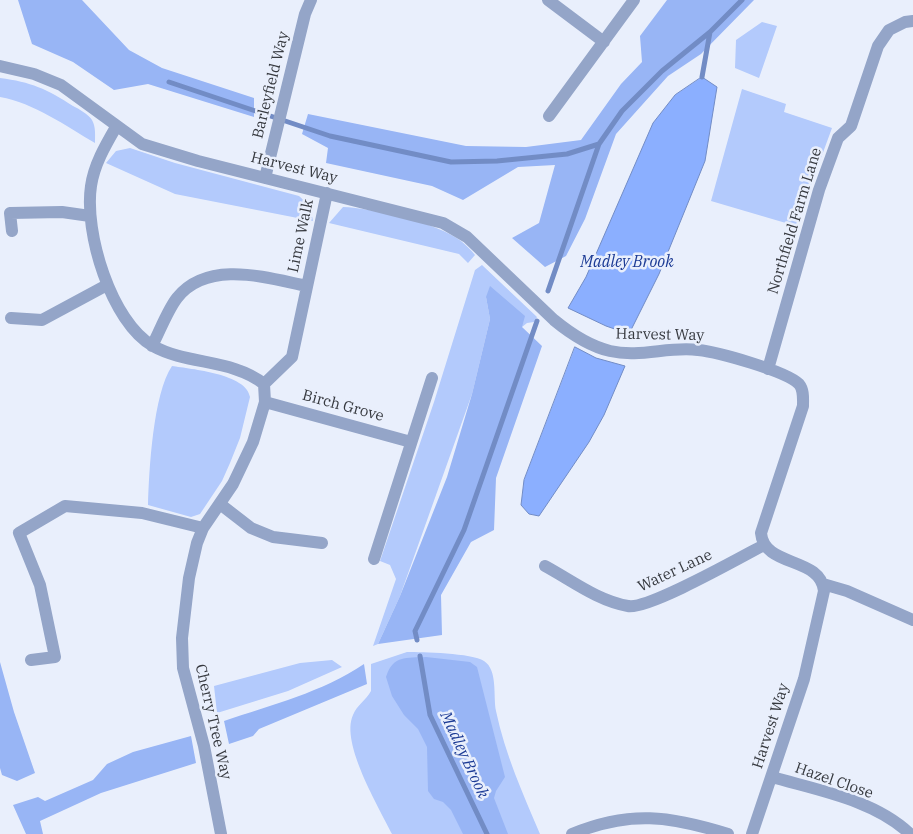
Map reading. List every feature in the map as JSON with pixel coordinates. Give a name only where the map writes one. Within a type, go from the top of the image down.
[{"type":"street","name":"Barleyfield Way","points":[[265,178],[305,14],[311,0]]},
{"type":"street","points":[[548,0],[604,42]]},
{"type":"street","points":[[549,116],[634,0]]},
{"type":"street","name":"Northfield Farm Lane","points":[[768,369],[819,190],[838,138],[850,126],[878,46],[889,30],[904,22],[913,22]]},
{"type":"street","name":"Harvest Way","points":[[0,66],[34,74],[61,85],[116,127],[142,144],[265,178],[421,216],[456,229],[467,237],[554,320],[568,331],[593,345],[609,351],[636,354],[697,349],[768,369],[800,385],[803,406],[761,533],[764,545]]},
{"type":"street","points":[[116,127],[94,173],[91,187],[90,216],[96,250],[106,285],[132,325],[152,346],[171,354],[246,373],[264,384]]},
{"type":"street","name":"Lime Walk","points":[[264,384],[292,357],[327,193]]},
{"type":"street","points":[[12,231],[10,213],[62,212],[90,216]]},
{"type":"street","name":"Lime Walk","points":[[152,346],[177,298],[195,282],[220,275],[250,275],[307,286]]},
{"type":"street","points":[[11,318],[42,320],[106,285]]},
{"type":"street","points":[[374,559],[432,378]]},
{"type":"street","name":"Cherry Tree Way","points":[[221,834],[182,654],[189,578],[203,528],[220,504],[244,461],[265,402],[264,384]]},
{"type":"street","name":"Birch Grove","points":[[265,402],[412,442]]},
{"type":"street","points":[[220,504],[251,528],[273,537],[322,543]]},
{"type":"street","points":[[31,660],[55,658],[40,585],[19,533],[64,506],[142,512],[203,528]]},
{"type":"street","points":[[764,545],[777,556],[802,565],[823,584],[848,591],[913,620]]},
{"type":"street","name":"Water Lane","points":[[545,566],[593,593],[629,607],[660,598],[764,545]]},
{"type":"street","name":"Harvest Way","points":[[752,834],[804,679],[823,604],[823,584]]},
{"type":"street","name":"Hazel Close","points":[[772,777],[864,806],[902,827],[910,834]]},
{"type":"street","points":[[572,834],[627,818],[644,818],[693,822],[728,834]]},
{"type":"shaded area","points":[[18,0],[82,0],[129,50],[162,68],[254,98],[254,117],[148,84],[114,90],[73,62],[32,44]]},
{"type":"shaded area","points":[[667,0],[754,0],[701,54],[668,76],[616,134],[585,219],[566,256],[545,267],[512,238],[539,223],[555,165],[518,167],[463,200],[432,186],[326,163],[328,148],[302,134],[308,114],[466,146],[526,147],[581,140],[621,84],[642,62],[640,36]]},
{"type":"shaded area","points":[[762,22],[777,26],[759,78],[735,68],[736,40]]},
{"type":"shaded area","points":[[0,78],[38,87],[83,112],[93,123],[95,143],[25,104],[0,97]]},
{"type":"shaded area","points":[[742,89],[786,104],[784,112],[832,128],[796,226],[711,201]]},
{"type":"shaded area","points":[[130,148],[175,163],[299,196],[310,206],[313,221],[175,194],[106,163],[116,151]]},
{"type":"shaded area","points":[[343,207],[387,213],[437,228],[461,241],[475,255],[468,263],[459,254],[329,223]]},
{"type":"shaded area","points":[[482,265],[537,317],[534,322],[527,323],[522,327],[486,297],[490,319],[472,394],[400,596],[378,644],[373,646],[396,579],[390,565],[380,561],[434,402],[475,270]]},
{"type":"shaded area","points":[[490,286],[525,316],[522,327],[542,346],[496,478],[494,530],[471,542],[441,595],[442,635],[378,644],[400,596],[447,477],[472,394],[490,319],[486,297]]},
{"type":"shaded area","points":[[172,366],[204,371],[229,378],[247,389],[250,397],[240,438],[222,481],[200,514],[191,517],[148,505],[151,453],[156,413],[160,395]]},
{"type":"shaded area","points":[[407,652],[469,656],[478,658],[488,665],[493,677],[496,711],[504,743],[540,834],[392,834],[356,758],[350,727],[355,711],[371,691],[371,664]]},
{"type":"shaded area","points":[[426,657],[470,662],[477,667],[505,777],[494,798],[508,834],[463,834],[451,810],[443,802],[434,799],[428,791],[427,747],[418,729],[404,715],[392,696],[386,677],[396,661],[406,658]]},
{"type":"shaded area","points":[[332,660],[342,667],[288,691],[217,713],[214,686],[300,663]]},
{"type":"shaded area","points":[[0,662],[14,712],[35,773],[17,781],[2,775],[0,768]]},
{"type":"shaded area","points":[[364,664],[367,684],[259,729],[253,736],[229,744],[224,721],[314,690]]},
{"type":"shaded area","points":[[191,736],[196,763],[101,793],[40,821],[43,834],[26,834],[13,805],[38,797],[45,801],[93,780],[107,764],[133,752]]},
{"type":"water","name":"Madley Brook","points":[[702,77],[717,87],[705,161],[659,274],[629,334],[606,326],[568,308],[586,277],[653,123],[675,95]]},
{"type":"water","points":[[575,347],[596,358],[625,366],[604,415],[589,442],[539,516],[529,514],[521,505],[524,480]]},
{"type":"waterway","name":"Madley Brook","points":[[702,77],[710,32],[742,0]]},
{"type":"waterway","points":[[169,82],[330,136],[451,162],[497,161],[567,154],[599,144],[622,111],[662,71],[710,32]]},
{"type":"waterway","name":"Madley Brook","points":[[548,291],[599,144]]},
{"type":"waterway","name":"Madley Brook","points":[[417,640],[415,631],[464,530],[537,321]]},
{"type":"waterway","name":"Madley Brook","points":[[420,656],[430,715],[487,834]]}]
